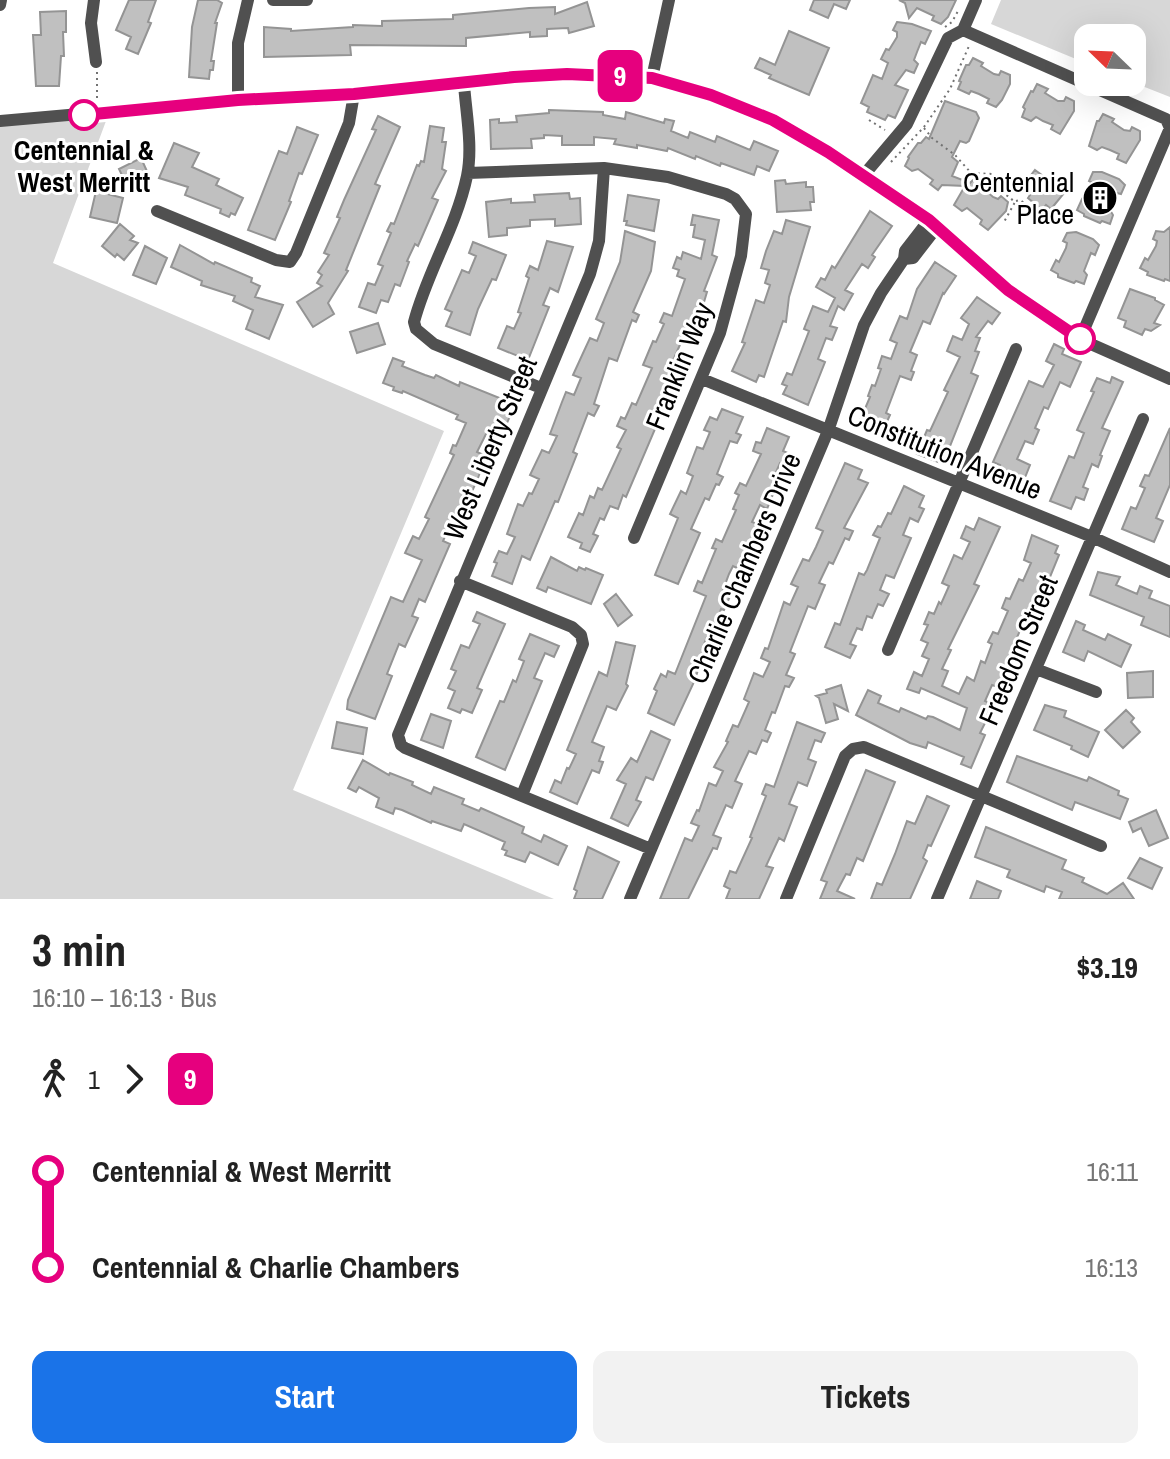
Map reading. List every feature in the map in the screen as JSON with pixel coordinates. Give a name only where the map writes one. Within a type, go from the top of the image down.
[{"type":"street","points":[[94,0],[91,23],[96,62]]},
{"type":"street","points":[[238,100],[238,43],[248,0]]},
{"type":"street","points":[[273,0],[307,0]]},
{"type":"street","points":[[652,78],[669,0]]},
{"type":"street","points":[[863,176],[907,124],[948,38],[963,30],[976,0]]},
{"type":"street","points":[[963,30],[1170,123],[1080,339]]},
{"type":"street","points":[[0,121],[238,100],[354,94],[514,77],[567,74],[652,78],[711,95],[773,120],[933,223],[1008,290],[1080,339],[1170,379]]},
{"type":"street","points":[[464,84],[468,173],[454,220],[414,322],[416,329],[434,344],[541,388]]},
{"type":"street","points":[[157,211],[276,260],[290,262],[349,123],[354,94]]},
{"type":"street","points":[[468,173],[604,168]]},
{"type":"street","name":"Franklin Way","points":[[604,168],[641,172],[726,194],[742,206],[746,223],[733,294],[702,379],[634,538]]},
{"type":"street","name":"West Liberty Street","points":[[522,795],[405,748],[398,740],[399,730],[590,274],[596,252],[604,168]]},
{"type":"street","name":"Charlie Chambers Drive","points":[[630,899],[828,431],[864,325],[904,259],[905,251],[933,223]]},
{"type":"street","points":[[888,650],[1016,349]]},
{"type":"street","name":"Constitution Avenue","points":[[702,379],[1092,537],[1170,572]]},
{"type":"street","name":"Freedom Street","points":[[937,899],[1143,419]]},
{"type":"street","points":[[460,581],[572,627],[581,635],[583,644],[522,795],[651,849]]},
{"type":"street","points":[[1036,669],[1096,692]]},
{"type":"street","points":[[786,899],[845,756],[853,749],[864,747],[1101,846]]},
{"type":"path","points":[[944,28],[958,11]]},
{"type":"path","points":[[883,170],[924,127],[950,89],[969,46],[976,48]]},
{"type":"path","points":[[96,62],[99,85],[96,114]]},
{"type":"path","points":[[924,127],[971,173],[994,174],[999,189],[1015,202]]},
{"type":"path","points":[[1004,222],[1015,202],[1020,200],[1056,225]]},
{"type":"shaded area","points":[[1001,0],[1170,0],[1170,97],[1146,88],[1146,24],[1074,24],[1074,58],[991,24]]},
{"type":"shaded area","points":[[109,113],[53,263],[444,431],[293,790],[554,899],[0,899],[0,122]]},
{"type":"building","points":[[129,0],[156,0],[148,22],[151,23],[138,54],[126,49],[131,37],[116,30]]},
{"type":"building","points":[[198,0],[222,3],[215,23],[211,61],[214,61],[209,79],[189,77],[192,27]]},
{"type":"building","points":[[814,0],[850,0],[846,9],[834,4],[828,18],[810,10]]},
{"type":"building","points":[[899,0],[956,0],[941,24],[932,20],[934,16],[917,8],[909,18],[905,3]]},
{"type":"building","points":[[587,2],[594,26],[569,33],[568,28],[547,29],[547,36],[530,37],[530,32],[466,38],[466,46],[350,45],[351,55],[264,57],[264,27],[291,31],[353,25],[382,26],[382,21],[453,19],[453,15],[529,8],[555,7],[555,14]]},
{"type":"building","points":[[66,11],[59,86],[36,86],[33,35],[41,35],[40,12]]},
{"type":"building","points":[[897,22],[931,31],[925,44],[921,42],[914,60],[918,64],[914,73],[906,70],[895,85],[908,90],[895,118],[888,115],[885,120],[867,112],[869,107],[861,103],[873,75],[882,79],[888,63],[881,59],[897,37],[897,32],[893,30]]},
{"type":"building","points":[[789,31],[829,48],[809,95],[769,78],[771,75],[755,68],[760,58],[775,65]]},
{"type":"building","name":"Centennial Place","points":[[973,58],[994,74],[999,75],[1001,71],[1010,75],[1010,84],[996,107],[979,94],[958,89],[966,65]]},
{"type":"building","name":"Centennial Place","points":[[1037,84],[1048,89],[1045,93],[1058,101],[1064,101],[1066,97],[1074,101],[1074,111],[1060,134],[1051,129],[1053,125],[1036,117],[1031,121],[1022,117],[1023,107]]},
{"type":"building","points":[[945,101],[976,112],[979,118],[969,141],[960,141],[952,157],[958,162],[952,176],[970,183],[976,177],[993,197],[998,199],[1001,196],[1008,202],[1006,211],[988,230],[980,224],[982,220],[967,208],[962,211],[954,205],[965,186],[942,185],[938,190],[930,184],[933,180],[918,169],[912,171],[905,166],[918,143],[926,137],[929,139]]},
{"type":"building","points":[[549,110],[603,112],[603,115],[625,119],[626,112],[664,123],[665,119],[674,121],[671,131],[688,138],[690,132],[715,142],[717,136],[750,150],[754,141],[778,151],[769,171],[757,166],[754,175],[696,156],[695,159],[668,148],[667,151],[614,144],[616,139],[594,137],[594,145],[562,145],[562,136],[544,135],[544,138],[531,139],[532,148],[491,149],[490,120],[517,122],[516,116],[549,113]]},
{"type":"building","name":"Centennial Place","points":[[1103,114],[1114,119],[1112,122],[1124,130],[1130,131],[1132,127],[1140,131],[1140,140],[1126,163],[1117,159],[1119,154],[1089,146],[1097,121]]},
{"type":"building","points":[[378,116],[400,127],[375,184],[380,186],[348,271],[328,303],[334,314],[313,327],[297,302],[322,286],[317,283],[322,275],[318,272],[329,255],[324,253],[376,130],[372,129]]},
{"type":"building","points":[[430,126],[444,128],[442,142],[446,142],[442,169],[446,171],[432,198],[438,200],[418,246],[415,244],[407,261],[400,286],[395,284],[388,302],[381,300],[376,313],[359,307],[368,283],[375,285],[383,266],[378,264],[391,233],[387,231],[391,223],[394,224],[417,165],[424,162]]},
{"type":"building","points":[[297,127],[318,135],[302,174],[299,173],[275,240],[248,230],[279,151],[287,154]]},
{"type":"building","points":[[174,143],[199,153],[192,167],[219,179],[216,185],[243,198],[235,215],[231,213],[229,217],[220,213],[221,209],[185,195],[188,187],[159,178]]},
{"type":"building","points":[[141,158],[150,178],[128,188],[119,169]]},
{"type":"building","points":[[1035,170],[1065,192],[1051,209],[1046,205],[1042,210],[1021,188]]},
{"type":"building","name":"Centennial Place","points":[[1093,172],[1102,172],[1125,185],[1121,194],[1117,193],[1110,210],[1113,215],[1110,224],[1100,223],[1077,210],[1082,199],[1085,201],[1093,188],[1093,183],[1089,181]]},
{"type":"building","points":[[785,180],[786,184],[806,182],[806,187],[813,187],[811,210],[777,212],[775,181]]},
{"type":"building","points":[[96,191],[123,198],[117,223],[90,217]]},
{"type":"building","points":[[569,193],[570,199],[580,198],[581,224],[555,226],[555,219],[530,220],[530,226],[507,228],[507,235],[489,237],[486,202],[511,199],[511,203],[535,202],[534,195]]},
{"type":"building","points":[[628,195],[659,200],[654,231],[626,225]]},
{"type":"building","points":[[870,211],[892,226],[872,255],[875,257],[868,268],[862,264],[845,290],[853,294],[844,310],[838,306],[830,326],[837,328],[832,340],[826,338],[818,359],[825,362],[808,405],[783,394],[787,386],[782,384],[787,373],[792,375],[809,331],[804,329],[813,306],[828,312],[835,298],[816,287],[821,278],[825,280],[832,266],[835,268]]},
{"type":"building","points":[[693,215],[719,220],[712,255],[717,257],[704,291],[707,292],[697,326],[692,338],[684,335],[672,363],[680,366],[662,411],[655,408],[648,426],[655,429],[626,497],[623,495],[618,509],[610,506],[604,520],[600,518],[593,534],[598,536],[590,552],[580,548],[582,543],[568,537],[579,513],[583,515],[590,496],[594,498],[598,488],[602,490],[621,449],[617,447],[626,430],[617,426],[621,417],[625,419],[632,403],[636,405],[652,368],[643,365],[664,324],[660,322],[664,313],[672,316],[685,279],[677,276],[679,270],[673,268],[677,257],[681,259],[683,252],[701,259],[705,240],[693,237]]},
{"type":"building","points":[[786,220],[810,227],[789,297],[786,322],[783,321],[764,377],[759,375],[756,382],[732,371],[745,343],[742,342],[756,300],[764,303],[770,285],[765,283],[769,270],[761,268],[766,251],[774,231],[782,234]]},
{"type":"building","points":[[120,224],[134,236],[130,240],[138,243],[124,260],[102,246]]},
{"type":"building","name":"Centennial Place","points":[[1170,227],[1170,281],[1164,281],[1147,275],[1148,272],[1140,268],[1156,246],[1157,241],[1153,239],[1156,231],[1164,232]]},
{"type":"building","points":[[625,231],[655,242],[651,271],[633,312],[639,315],[636,322],[632,320],[617,361],[609,358],[594,404],[599,406],[594,416],[588,413],[573,452],[577,454],[558,502],[555,501],[530,560],[522,556],[512,584],[492,576],[497,563],[494,562],[499,551],[507,554],[515,537],[507,534],[518,504],[523,506],[539,479],[530,475],[542,450],[549,453],[557,436],[550,434],[566,392],[574,395],[581,378],[573,375],[590,338],[597,341],[604,323],[596,319],[620,262]]},
{"type":"building","name":"Centennial Place","points":[[1076,232],[1099,245],[1095,255],[1091,253],[1084,271],[1087,275],[1084,284],[1058,277],[1051,270],[1066,248],[1067,243],[1063,241],[1067,233]]},
{"type":"building","points":[[547,241],[573,247],[558,292],[550,288],[543,305],[549,307],[528,360],[498,348],[507,326],[514,329],[529,278],[526,276],[530,266],[538,270]]},
{"type":"building","points":[[473,242],[506,255],[496,280],[492,279],[478,309],[470,335],[446,326],[452,312],[445,309],[462,270],[469,273],[476,256],[469,253]]},
{"type":"building","points":[[180,245],[214,264],[252,278],[251,282],[260,286],[255,297],[283,305],[269,339],[246,329],[253,310],[233,301],[235,296],[201,285],[202,281],[171,267]]},
{"type":"building","points":[[145,246],[167,258],[156,284],[133,275]]},
{"type":"building","points":[[935,262],[956,276],[943,293],[930,324],[923,321],[910,352],[917,355],[911,371],[914,372],[911,380],[900,376],[886,413],[890,415],[881,435],[858,425],[881,369],[878,368],[882,356],[891,359],[897,343],[890,340],[900,316],[907,319],[917,289]]},
{"type":"building","name":"Centennial Place","points":[[1130,289],[1155,298],[1164,305],[1154,323],[1160,325],[1151,331],[1145,329],[1142,335],[1124,327],[1126,321],[1118,318]]},
{"type":"building","points":[[977,297],[1000,313],[992,324],[988,321],[976,337],[980,338],[975,351],[979,352],[971,373],[978,376],[948,451],[943,450],[938,462],[917,454],[948,392],[944,390],[960,357],[947,351],[953,336],[962,340],[969,324],[961,318]]},
{"type":"building","points":[[378,323],[385,344],[357,353],[350,332]]},
{"type":"building","points":[[1054,344],[1064,349],[1062,354],[1081,362],[1070,387],[1060,382],[1048,409],[1044,407],[1035,428],[1039,430],[1033,444],[1025,441],[1017,459],[1030,465],[1020,490],[994,479],[1000,465],[993,462],[1029,381],[1043,387],[1054,365],[1046,361]]},
{"type":"building","points":[[393,358],[404,362],[402,366],[425,375],[434,378],[436,375],[459,386],[460,382],[502,399],[498,406],[512,412],[500,438],[487,432],[477,452],[486,456],[478,478],[462,514],[456,511],[443,541],[450,544],[425,602],[419,599],[412,616],[418,618],[405,647],[399,644],[387,674],[392,676],[375,719],[347,709],[348,700],[391,597],[403,602],[422,560],[405,553],[413,536],[419,539],[429,519],[425,517],[454,455],[450,453],[453,445],[456,446],[466,423],[456,419],[458,415],[403,391],[393,390],[394,387],[383,383]]},
{"type":"building","points":[[1112,377],[1123,382],[1102,428],[1110,431],[1098,467],[1092,464],[1083,487],[1088,489],[1084,500],[1076,497],[1071,509],[1050,501],[1069,456],[1074,458],[1084,433],[1077,430],[1097,378],[1110,383]]},
{"type":"building","points":[[722,409],[743,417],[736,433],[741,435],[737,443],[730,441],[717,474],[723,477],[709,500],[705,498],[691,529],[700,533],[678,584],[655,575],[678,518],[670,514],[681,491],[686,494],[693,476],[687,473],[697,447],[703,449],[710,432],[704,430],[710,417],[717,420]]},
{"type":"building","points":[[767,428],[789,437],[783,451],[790,454],[785,465],[780,463],[773,479],[778,482],[767,509],[760,505],[752,522],[760,525],[743,564],[739,562],[737,568],[733,566],[729,574],[723,590],[731,594],[724,610],[721,609],[711,638],[707,637],[694,682],[674,725],[648,713],[657,691],[654,689],[661,674],[666,677],[668,671],[675,674],[706,596],[694,591],[698,581],[702,583],[716,549],[712,548],[716,539],[722,542],[736,510],[733,509],[739,495],[735,493],[740,483],[746,486],[761,454],[753,451],[756,442],[761,443]]},
{"type":"building","points":[[1170,428],[1170,485],[1156,518],[1163,521],[1154,542],[1122,529],[1131,507],[1136,509],[1145,488],[1140,486],[1145,475],[1149,476]]},
{"type":"building","points":[[845,463],[862,470],[858,479],[868,483],[844,528],[853,531],[849,540],[845,538],[833,564],[829,562],[819,583],[825,585],[815,609],[808,606],[790,652],[795,654],[786,675],[794,678],[789,687],[785,686],[775,713],[772,712],[765,730],[771,733],[767,742],[762,740],[756,754],[749,751],[735,781],[742,784],[732,808],[726,805],[713,835],[721,838],[717,849],[713,848],[688,899],[660,899],[685,838],[692,841],[699,826],[691,823],[709,783],[716,786],[723,771],[714,767],[728,742],[733,725],[738,727],[749,702],[744,699],[754,673],[763,677],[770,662],[761,658],[765,648],[768,649],[784,602],[790,605],[798,587],[791,584],[803,559],[809,561],[823,531],[816,528]]},
{"type":"building","points":[[904,486],[924,496],[919,507],[924,509],[918,522],[910,518],[903,535],[911,538],[894,578],[886,575],[880,590],[889,594],[883,606],[878,604],[872,618],[867,616],[862,630],[857,628],[850,644],[856,646],[850,658],[825,647],[835,623],[840,625],[859,573],[864,575],[867,570],[880,538],[873,535],[888,513],[891,514]]},
{"type":"building","points":[[979,518],[1000,527],[974,584],[979,586],[948,649],[951,650],[942,669],[948,671],[942,686],[959,694],[967,677],[974,681],[981,661],[985,663],[992,644],[988,642],[993,632],[998,634],[1008,611],[1002,608],[1006,598],[1010,599],[1019,579],[1023,581],[1031,563],[1024,560],[1032,535],[1058,546],[1055,553],[1059,555],[1032,621],[1025,618],[1014,645],[1018,648],[1001,688],[992,685],[985,701],[994,705],[980,733],[985,735],[971,768],[961,764],[964,757],[928,742],[926,748],[910,743],[856,715],[868,690],[881,696],[878,703],[899,712],[901,708],[926,719],[933,717],[960,730],[967,708],[921,688],[919,693],[907,689],[914,672],[922,676],[929,659],[922,656],[928,643],[921,640],[928,625],[924,624],[929,612],[934,614],[949,586],[942,583],[954,555],[962,559],[970,542],[961,538],[966,526],[974,530]]},
{"type":"building","points":[[551,557],[577,571],[579,567],[586,568],[603,575],[591,604],[548,587],[546,592],[537,588]]},
{"type":"building","points":[[1098,572],[1120,577],[1116,585],[1137,594],[1140,586],[1152,591],[1149,598],[1170,606],[1170,637],[1141,625],[1144,617],[1090,595]]},
{"type":"building","points":[[616,594],[632,615],[618,626],[604,604]]},
{"type":"building","points":[[477,612],[505,624],[477,688],[482,690],[472,713],[462,709],[460,713],[448,708],[455,691],[448,688],[456,671],[451,669],[461,645],[469,648],[480,624],[473,621]]},
{"type":"building","points":[[1076,621],[1085,625],[1083,630],[1105,640],[1108,634],[1131,645],[1121,667],[1088,651],[1084,661],[1063,652]]},
{"type":"building","points":[[530,634],[559,646],[554,657],[545,653],[534,678],[542,681],[505,770],[476,757],[500,701],[504,702],[513,680],[516,682],[524,661],[519,659]]},
{"type":"building","points":[[616,642],[635,646],[628,686],[616,710],[607,706],[592,742],[604,747],[599,761],[603,762],[599,773],[592,770],[577,804],[550,792],[555,780],[561,783],[576,754],[567,750],[599,672],[607,676]]},
{"type":"building","points":[[1153,671],[1153,697],[1128,698],[1127,673]]},
{"type":"building","points":[[841,685],[848,711],[834,704],[838,719],[826,723],[816,696]]},
{"type":"building","points":[[1045,705],[1066,711],[1064,717],[1099,732],[1088,757],[1071,749],[1072,746],[1034,730]]},
{"type":"building","points":[[1126,710],[1134,718],[1131,722],[1140,732],[1123,748],[1105,730]]},
{"type":"building","points":[[431,714],[451,721],[443,748],[421,740]]},
{"type":"building","points":[[337,722],[367,728],[363,754],[332,748]]},
{"type":"building","points":[[797,722],[825,733],[821,742],[815,740],[808,759],[816,762],[807,786],[798,782],[789,804],[797,807],[784,841],[779,838],[766,866],[773,868],[759,899],[726,899],[730,889],[724,886],[730,871],[736,873],[752,838],[766,796],[762,794],[766,784],[774,787]]},
{"type":"building","points":[[651,731],[670,740],[653,780],[646,777],[636,800],[641,802],[628,826],[611,818],[626,784],[617,780],[631,758],[637,762]]},
{"type":"building","points":[[1017,756],[1087,781],[1089,777],[1119,791],[1118,795],[1128,799],[1120,819],[1075,802],[1072,810],[1007,782]]},
{"type":"building","points":[[363,760],[389,775],[413,782],[412,785],[431,794],[434,787],[464,799],[462,804],[479,811],[481,808],[524,827],[522,833],[541,842],[544,835],[567,846],[558,865],[530,852],[525,862],[505,855],[507,851],[502,849],[505,842],[464,824],[461,831],[395,808],[393,814],[376,807],[379,798],[359,787],[356,792],[348,788]]},
{"type":"building","points":[[866,770],[895,782],[863,861],[857,858],[850,875],[846,874],[837,891],[855,899],[820,899],[827,882],[821,880]]},
{"type":"building","points":[[927,796],[949,806],[931,846],[928,845],[923,858],[927,861],[910,899],[871,899],[877,883],[882,885],[907,821],[915,824]]},
{"type":"building","points":[[1156,810],[1168,838],[1149,846],[1141,828],[1133,832],[1129,822]]},
{"type":"building","points":[[986,827],[1066,860],[1062,869],[1084,878],[1082,882],[1107,894],[1123,883],[1134,899],[1059,899],[1062,892],[1046,886],[1044,892],[1007,877],[1010,870],[975,857]]},
{"type":"building","points":[[588,847],[619,862],[602,899],[574,899],[577,891],[574,889]]},
{"type":"building","points":[[1140,858],[1162,868],[1152,889],[1128,878]]},
{"type":"building","points":[[977,881],[1001,891],[998,899],[970,899]]},
{"type":"bus line","name":"9","points":[[84,115],[238,100],[354,94],[514,77],[567,74],[652,78],[711,95],[773,120],[828,152],[929,220],[981,269],[1043,316],[1080,339]]},
{"type":"place","name":"Centennial & West Merritt","points":[[84,115]]},
{"type":"place","name":"Centennial Place","points":[[1100,198]]}]
